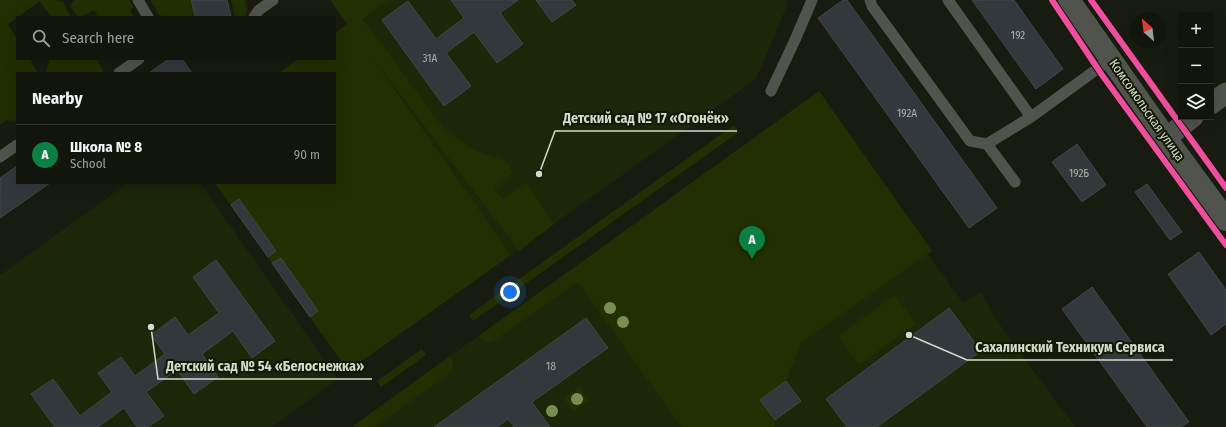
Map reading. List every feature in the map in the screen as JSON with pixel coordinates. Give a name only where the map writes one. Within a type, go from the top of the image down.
[{"type":"main road","name":"Комсомольская улица","points":[[1069,0],[1166,138],[1226,220]]},
{"type":"street","points":[[1214,102],[1226,93]]},
{"type":"street","points":[[1166,138],[1189,120]]},
{"type":"lane","points":[[138,0],[147,16]]},
{"type":"lane","points":[[257,9],[273,0]]},
{"type":"lane","points":[[771,91],[812,0]]},
{"type":"lane","points":[[870,0],[872,6],[970,141],[987,144],[1031,117],[1111,59]]},
{"type":"lane","points":[[948,0],[1031,117]]},
{"type":"lane","points":[[120,72],[137,60]]},
{"type":"lane","points":[[987,144],[1015,182]]},
{"type":"lane","points":[[0,157],[16,146]]},
{"type":"shaded area","points":[[0,0],[55,0],[63,2],[70,16],[50,16],[40,1],[19,16],[16,16],[16,18],[8,24],[16,37],[16,60],[31,60],[37,72],[16,72],[16,121],[7,120],[0,125]]},
{"type":"shaded area","points":[[74,0],[129,0],[134,7],[130,10],[133,16],[97,16],[94,10],[83,16],[77,16],[70,6]]},
{"type":"shaded area","points":[[150,0],[190,0],[194,16],[161,16]]},
{"type":"shaded area","points":[[231,0],[245,0],[247,11],[245,16],[235,16]]},
{"type":"shaded area","points":[[330,0],[388,0],[363,19],[445,130],[474,150],[505,161],[514,173],[494,189],[503,200],[526,182],[554,224],[519,251],[370,54],[511,255],[348,371],[216,184],[336,184],[336,72],[279,72],[297,60],[336,60],[336,32],[347,24]]},
{"type":"shaded area","points":[[331,0],[786,0],[788,3],[756,79],[511,255]]},
{"type":"shaded area","points":[[50,60],[98,60],[104,72],[45,72]]},
{"type":"shaded area","points":[[819,91],[932,251],[928,254],[963,303],[981,291],[1002,328],[1075,427],[352,427]]},
{"type":"shaded area","points":[[819,91],[932,251],[801,343],[786,381],[760,400],[775,420],[774,427],[681,427],[578,282],[491,343],[483,341],[479,336]]},
{"type":"shaded area","points":[[734,125],[739,132],[473,321],[469,315]]},
{"type":"shaded area","points":[[127,184],[201,184],[338,379],[272,427],[0,427],[0,275]]},
{"type":"shaded area","points":[[895,295],[916,324],[859,365],[838,336]]},
{"type":"shaded area","points":[[422,349],[426,355],[381,387],[377,381]]},
{"type":"shaded area","points":[[450,356],[453,362],[452,372],[375,427],[352,427]]},
{"type":"shaded area","points":[[580,387],[590,400],[573,411],[564,398]]},
{"type":"building","points":[[191,0],[227,0],[231,16],[195,16]]},
{"type":"building","points":[[451,0],[518,0],[500,13],[523,44],[497,63],[474,32],[446,53],[471,86],[444,106],[382,20],[408,1],[436,39],[464,18]]},
{"type":"building","points":[[536,0],[572,0],[576,5],[552,22]]},
{"type":"building","points":[[843,0],[847,0],[997,208],[969,228],[818,18]]},
{"type":"building","points":[[972,0],[1014,0],[1063,69],[1036,89]]},
{"type":"building","points":[[168,60],[183,60],[191,72],[150,72]]},
{"type":"building","points":[[1077,144],[1106,185],[1082,202],[1052,162]]},
{"type":"building","points":[[16,167],[16,184],[49,184],[0,218],[0,178]]},
{"type":"building","points":[[1147,184],[1182,232],[1170,240],[1135,192]]},
{"type":"building","points":[[239,199],[276,251],[268,257],[231,205]]},
{"type":"building","points":[[1199,252],[1226,290],[1226,324],[1211,335],[1168,274]]},
{"type":"building","points":[[281,258],[318,311],[310,317],[272,263]]},
{"type":"building","points":[[216,260],[275,341],[252,358],[233,331],[202,354],[218,377],[194,394],[177,370],[146,392],[164,416],[148,427],[137,427],[124,408],[98,427],[55,427],[31,394],[53,379],[80,416],[112,392],[98,373],[121,357],[135,376],[165,354],[151,335],[175,317],[188,335],[219,313],[193,277]]},
{"type":"building","points":[[1092,287],[1189,422],[1181,427],[1147,427],[1062,309]]},
{"type":"building","points":[[949,308],[981,351],[877,427],[847,427],[826,399]]},
{"type":"building","points":[[586,318],[608,348],[532,402],[550,427],[514,427],[508,419],[497,427],[434,427]]},
{"type":"building","points":[[786,381],[801,401],[775,420],[760,400]]},
{"type":"cycle path","points":[[1052,0],[1102,75],[1226,245]]},
{"type":"cycle path","points":[[1091,0],[1226,188]]},
{"type":"place","name":"Детский сад № 17 «Огонёк»","points":[[539,174]]},
{"type":"place","name":"Школа № 8","points":[[752,259]]},
{"type":"place","name":"Детский сад № 54 «Белоснежка»","points":[[151,327]]},
{"type":"place","name":"Сахалинский Техникум Сервиса","points":[[909,335]]}]
